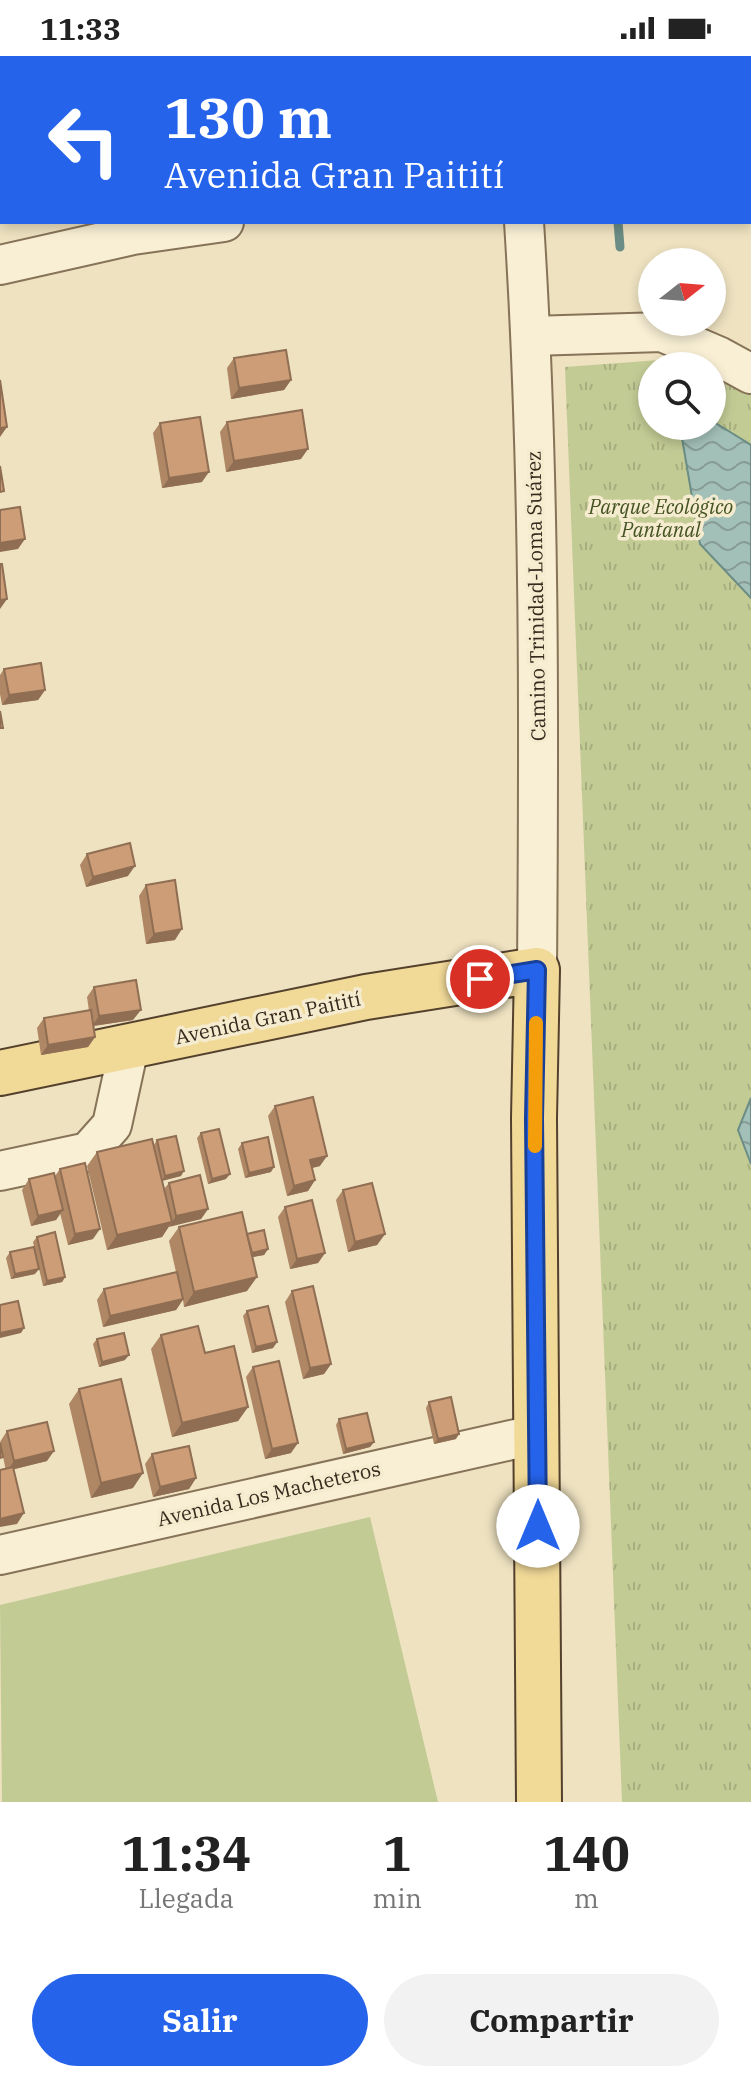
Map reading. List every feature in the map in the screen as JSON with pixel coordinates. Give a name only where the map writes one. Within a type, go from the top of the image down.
[{"type":"main road","name":"Avenida Gran Paitití","points":[[0,1073],[366,997],[537,970]]},
{"type":"main road","points":[[537,970],[534,1118],[539,1802]]},
{"type":"street","points":[[0,265],[132,229],[198,224]]},
{"type":"street","name":"Camino Trinidad-Loma Suárez","points":[[524,224],[531,336],[539,689],[537,970]]},
{"type":"street","points":[[531,336],[662,332],[751,374]]},
{"type":"street","points":[[0,1171],[88,1152],[112,1125],[129,1047]]},
{"type":"street","name":"Avenida Los Macheteros","points":[[0,1555],[538,1434]]},
{"type":"green space","name":"Parque Ecológico Pantanal","points":[[638,362],[638,440],[726,440],[726,380],[751,394],[751,1802],[622,1802],[565,367]]},
{"type":"green space","points":[[370,1517],[438,1802],[2,1802],[0,1605]]},
{"type":"water","points":[[726,429],[751,445],[751,598],[700,544],[682,440],[726,440]]},
{"type":"water","points":[[751,1098],[751,1164],[738,1130]]},
{"type":"building","points":[[286,350],[291,380],[239,388],[234,358]]},
{"type":"building","points":[[0,380],[7,427],[0,428]]},
{"type":"building","points":[[302,410],[308,449],[234,461],[227,422]]},
{"type":"building","points":[[200,417],[209,472],[169,478],[160,423]]},
{"type":"building","points":[[0,466],[4,491],[0,492]]},
{"type":"building","points":[[20,507],[25,539],[0,543],[0,510]]},
{"type":"building","points":[[0,564],[7,599],[0,600]]},
{"type":"building","points":[[41,663],[45,690],[9,695],[4,669]]},
{"type":"building","points":[[130,843],[135,866],[93,877],[87,854]]},
{"type":"building","points":[[175,880],[182,929],[154,934],[146,885]]},
{"type":"building","points":[[136,980],[141,1010],[99,1016],[94,987]]},
{"type":"building","points":[[91,1010],[95,1037],[48,1045],[44,1018]]},
{"type":"building","points":[[313,1097],[327,1156],[310,1160],[315,1180],[294,1186],[275,1106]]},
{"type":"building","points":[[219,1129],[230,1174],[212,1179],[201,1133]]},
{"type":"building","points":[[176,1136],[184,1171],[165,1176],[157,1140]]},
{"type":"building","points":[[268,1137],[274,1167],[249,1173],[242,1143]]},
{"type":"building","points":[[152,1139],[172,1222],[117,1235],[97,1152]]},
{"type":"building","points":[[85,1163],[100,1229],[75,1234],[60,1169]]},
{"type":"building","points":[[54,1173],[63,1210],[38,1216],[29,1179]]},
{"type":"building","points":[[200,1175],[208,1209],[176,1216],[169,1183]]},
{"type":"building","points":[[372,1183],[385,1234],[355,1242],[343,1190]]},
{"type":"building","points":[[312,1200],[325,1253],[297,1259],[285,1207]]},
{"type":"building","points":[[242,1212],[257,1277],[194,1292],[179,1227]]},
{"type":"building","points":[[264,1230],[268,1249],[252,1253],[247,1234]]},
{"type":"building","points":[[55,1232],[65,1277],[47,1281],[37,1237]]},
{"type":"building","points":[[34,1247],[39,1269],[15,1274],[10,1252]]},
{"type":"building","points":[[177,1272],[183,1299],[110,1316],[104,1289]]},
{"type":"building","points":[[313,1286],[331,1364],[310,1368],[292,1291]]},
{"type":"building","points":[[18,1301],[24,1328],[0,1333],[0,1305]]},
{"type":"building","points":[[268,1306],[277,1342],[256,1347],[247,1311]]},
{"type":"building","points":[[198,1326],[205,1353],[234,1346],[248,1407],[182,1423],[161,1335]]},
{"type":"building","points":[[124,1333],[129,1355],[102,1362],[97,1339]]},
{"type":"building","points":[[279,1361],[298,1443],[272,1449],[253,1367]]},
{"type":"building","points":[[121,1379],[143,1473],[101,1483],[79,1389]]},
{"type":"building","points":[[451,1397],[459,1434],[438,1439],[429,1402]]},
{"type":"building","points":[[367,1413],[374,1442],[346,1449],[339,1419]]},
{"type":"building","points":[[47,1422],[54,1451],[14,1461],[7,1431]]},
{"type":"building","points":[[189,1446],[196,1478],[160,1487],[152,1454]]},
{"type":"building","points":[[13,1467],[24,1513],[0,1519],[0,1470]]},
{"type":"waterway","points":[[618,224],[620,247]]},
{"type":"slow traffic","points":[[535,1146],[536,1023]]},
{"type":"route","points":[[480,979],[537,970],[534,1118],[538,1526]]}]
